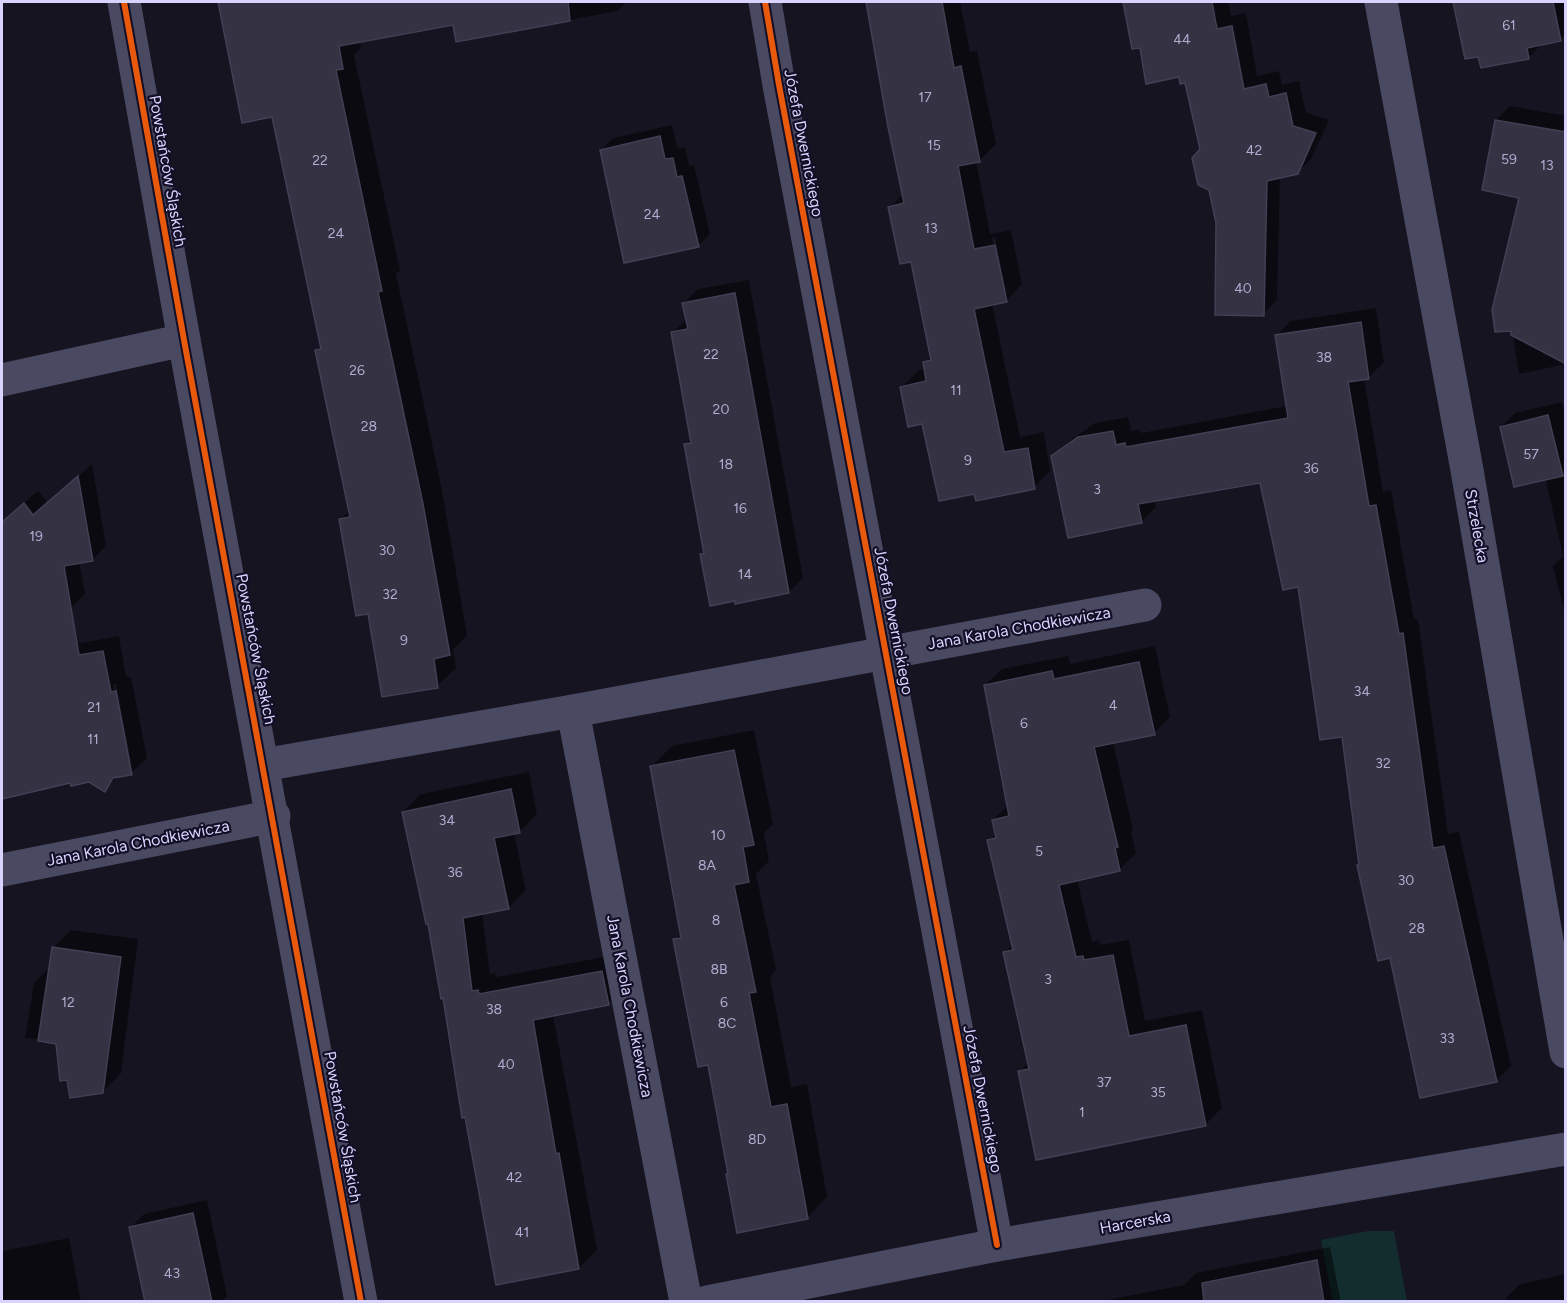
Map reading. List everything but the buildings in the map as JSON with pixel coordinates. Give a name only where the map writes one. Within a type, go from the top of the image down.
[{"type":"street","name":"Powstańców Śląskich","points":[[124,2],[184,340],[362,1302]]},
{"type":"street","name":"Józefa Dwernickiego","points":[[765,2],[997,1245]]},
{"type":"street","name":"Strzelecka","points":[[1381,2],[1467,470],[1566,1052]]},
{"type":"street","points":[[2,380],[184,340]]},
{"type":"street","name":"Jana Karola Chodkiewicza","points":[[263,765],[573,711],[1145,605]]},
{"type":"street","name":"Jana Karola Chodkiewicza","points":[[573,711],[686,1302]]},
{"type":"street","name":"Jana Karola Chodkiewicza","points":[[2,870],[273,816]]},
{"type":"street","name":"Harcerska","points":[[707,1302],[997,1245],[1566,1149]]},
{"type":"green space","points":[[1368,1231],[1394,1231],[1407,1301],[1333,1301],[1321,1240]]},
{"type":"cycle path","points":[[124,2],[361,1302]]},
{"type":"cycle path","points":[[765,2],[997,1245]]}]
